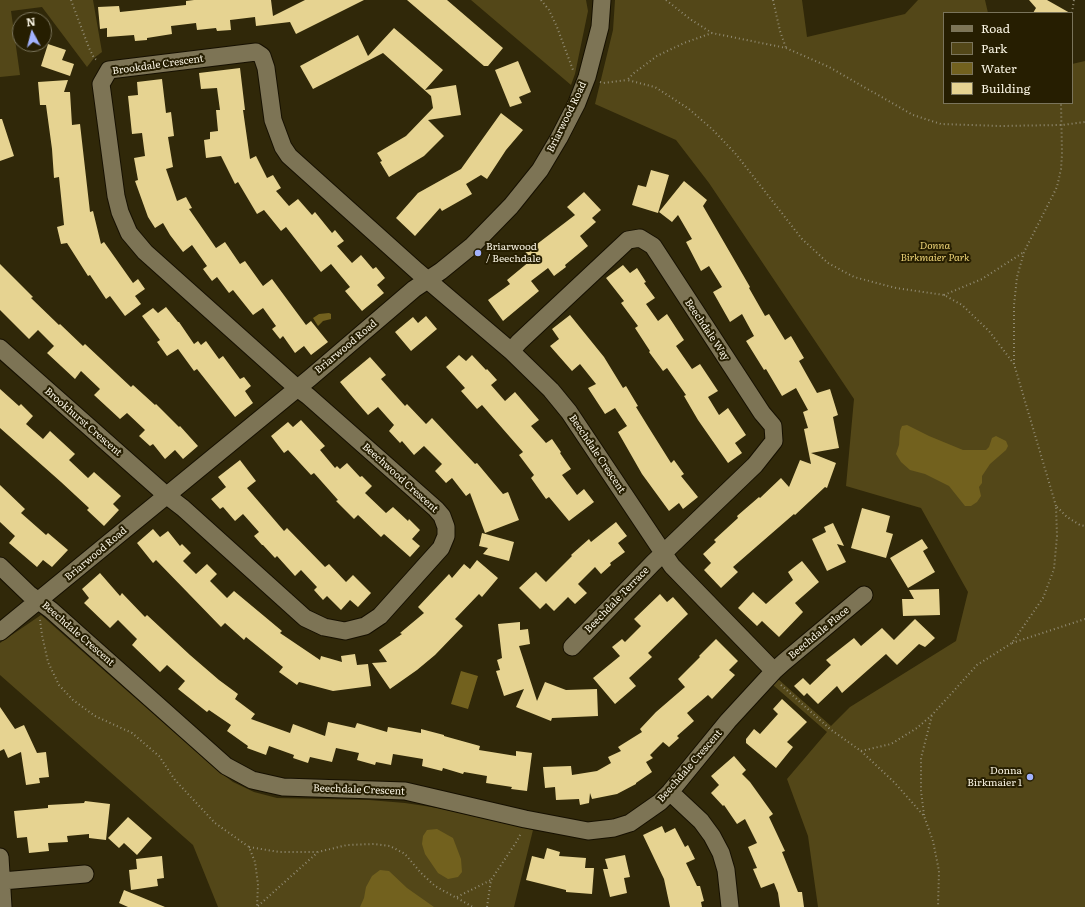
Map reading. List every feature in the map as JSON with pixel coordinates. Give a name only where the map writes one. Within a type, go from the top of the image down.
[{"type":"street","name":"Briarwood Road","points":[[0,632],[45,605],[166,495],[297,388],[414,289],[473,245],[511,206],[540,170],[577,103],[587,77],[600,27],[602,0]]},
{"type":"street","name":"Brookdale Crescent","points":[[297,388],[145,252],[129,233],[120,212],[116,196],[101,84],[109,70],[256,52],[262,56],[266,68],[273,120],[283,147],[289,156],[428,280]]},
{"type":"street","name":"Beechdale Way","points":[[511,351],[628,240],[640,238],[652,246],[758,406],[773,426],[774,441],[755,465],[664,554]]},
{"type":"street","name":"Beechdale Crescent","points":[[0,566],[29,594],[45,605],[226,766],[252,780],[283,787],[405,791],[588,831],[614,828],[630,823],[660,802],[670,792],[728,721],[769,676],[672,566],[569,412],[551,390],[511,351],[428,280]]},
{"type":"street","name":"Brookhurst Crescent","points":[[0,348],[166,495]]},
{"type":"street","name":"Beechwood Crescent","points":[[166,495],[183,508],[305,618],[324,627],[345,631],[365,626],[380,616],[441,548],[446,536],[446,527],[442,516],[436,509],[308,396],[297,388]]},
{"type":"street","name":"Beechdale Terrace","points":[[572,647],[664,554]]},
{"type":"street","name":"Beechdale Place","points":[[769,676],[864,594]]},
{"type":"street","points":[[670,792],[701,821],[712,836],[721,853],[726,870],[730,907]]},
{"type":"street","points":[[0,857],[3,907]]},
{"type":"street","points":[[2,881],[85,874]]},
{"type":"path","points":[[71,0],[89,48],[94,58],[98,60]]},
{"type":"path","points":[[541,0],[549,10],[557,27],[574,72],[603,82],[626,80],[655,87],[689,109],[712,129],[735,153],[802,239],[828,263],[854,277],[896,288],[944,295],[962,305],[988,331],[1014,364]]},
{"type":"path","points":[[666,0],[690,19],[712,33],[786,48],[829,68],[913,114],[941,124],[1000,126],[1062,125],[1085,122]]},
{"type":"path","points":[[773,0],[780,31],[786,48]]},
{"type":"path","points":[[1072,12],[1074,0]]},
{"type":"path","points":[[626,80],[657,56],[684,43],[712,33]]},
{"type":"path","points":[[1012,643],[1043,598],[1054,568],[1057,536],[1056,506],[1014,364],[1014,304],[1017,278],[1024,252],[1057,187],[1061,169],[1062,154],[1061,104]]},
{"type":"path","points":[[944,295],[982,279],[1024,252]]},
{"type":"path","points":[[1056,506],[1067,517],[1080,525],[1085,526]]},
{"type":"path","points":[[45,605],[40,620],[42,636],[48,662],[59,685],[73,700],[95,716],[132,733],[159,756],[175,780],[216,823],[249,847],[279,852],[318,852],[346,845],[374,844],[390,846],[405,854],[421,873],[435,886],[473,907]]},
{"type":"path","points":[[861,751],[891,744],[917,728],[932,715],[977,665],[1012,643],[1085,619]]},
{"type":"path","points":[[769,676],[773,689],[778,683],[830,729],[861,751],[895,783],[924,816]]},
{"type":"path","points":[[932,715],[921,758],[921,791],[924,816],[933,841],[939,871],[938,907]]},
{"type":"path","points":[[487,907],[491,880],[517,841],[523,829]]},
{"type":"path","points":[[249,847],[255,862],[258,884],[258,907]]},
{"type":"path","points":[[258,907],[318,852]]},
{"type":"path","points":[[457,897],[491,880]]},
{"type":"green space","points":[[0,0],[93,0],[102,52],[94,58],[87,67],[52,20],[52,12],[46,12],[42,7],[11,11],[12,52],[17,52],[20,75],[0,77]]},
{"type":"green space","points":[[471,0],[586,0],[588,11],[575,74],[571,85]]},
{"type":"green space","name":"Donna Birkmaier Park","points":[[615,0],[802,0],[807,37],[905,14],[918,0],[985,0],[988,12],[943,12],[943,104],[1073,104],[1073,64],[1085,61],[1085,907],[818,907],[808,836],[787,779],[827,732],[773,685],[778,679],[831,726],[850,707],[956,641],[968,592],[921,508],[846,486],[854,399],[709,183],[676,140],[595,104],[613,30]]},
{"type":"green space","points":[[41,615],[217,770],[233,782],[254,792],[277,798],[369,800],[405,803],[438,808],[533,830],[514,907],[218,907],[193,845],[0,675],[0,643]]},
{"type":"water","points":[[319,314],[331,314],[331,319],[323,321],[318,326],[313,318]]},
{"type":"water","points":[[907,425],[963,450],[986,450],[989,447],[992,438],[996,436],[1006,441],[1008,446],[1006,450],[990,464],[982,476],[982,483],[979,487],[981,496],[977,502],[971,506],[965,506],[949,486],[925,474],[910,470],[901,462],[896,454],[899,445],[900,431],[902,426]]},
{"type":"water","points":[[461,671],[478,676],[468,709],[451,704]]},
{"type":"water","points":[[437,829],[453,838],[461,859],[462,872],[458,877],[448,879],[438,873],[425,854],[422,844],[423,836],[427,830]]},
{"type":"water","points":[[380,870],[389,871],[407,888],[434,907],[360,907],[364,898],[366,887],[372,876]]},
{"type":"building","points":[[271,0],[273,16],[305,0],[364,0],[296,34],[290,22],[256,26],[255,17],[230,20],[231,30],[217,31],[216,28],[197,30],[196,23],[171,26],[172,34],[147,38],[147,40],[135,41],[134,35],[107,37],[107,28],[100,29],[98,7],[119,6],[120,12],[186,5],[186,1]]},
{"type":"building","points":[[407,0],[447,0],[503,48],[488,66],[484,66]]},
{"type":"building","points":[[1029,0],[1047,0],[1068,12],[1034,12],[1036,8]]},
{"type":"building","points":[[394,28],[443,70],[425,90],[456,85],[461,115],[428,120],[444,136],[424,156],[389,177],[380,162],[382,161],[377,153],[406,136],[433,108],[431,96],[383,53],[313,89],[300,66],[358,35],[368,56]]},
{"type":"building","points":[[52,45],[66,50],[62,60],[74,64],[70,76],[41,66],[45,52],[52,52]]},
{"type":"building","points":[[518,61],[531,92],[519,97],[522,103],[510,107],[495,70]]},
{"type":"building","points":[[240,68],[245,110],[243,110],[250,159],[256,156],[267,178],[273,175],[281,188],[276,191],[289,206],[298,199],[312,215],[315,212],[332,233],[335,230],[344,241],[337,246],[352,263],[361,255],[373,269],[376,267],[385,278],[377,285],[384,293],[362,311],[345,291],[350,287],[331,264],[321,272],[286,227],[281,231],[264,210],[257,214],[238,182],[235,184],[221,156],[206,158],[204,140],[210,139],[210,132],[218,131],[216,110],[220,110],[217,88],[201,89],[199,73]]},
{"type":"building","points":[[162,79],[166,113],[171,112],[174,136],[168,137],[173,167],[166,169],[177,201],[186,197],[192,208],[189,209],[216,248],[225,242],[240,264],[245,261],[263,286],[272,279],[306,325],[311,321],[328,342],[311,355],[304,346],[295,353],[283,336],[280,339],[272,329],[276,326],[263,308],[253,315],[233,290],[229,293],[217,277],[212,281],[203,269],[207,266],[192,245],[183,252],[163,223],[155,228],[148,217],[135,181],[138,180],[134,158],[145,156],[142,133],[132,134],[128,96],[138,95],[137,82]]},
{"type":"building","points":[[68,80],[64,92],[70,92],[72,125],[80,124],[90,212],[93,211],[101,244],[104,242],[133,283],[138,279],[145,289],[135,296],[141,304],[125,316],[110,296],[106,299],[90,275],[88,276],[67,243],[61,244],[57,227],[64,225],[59,177],[54,178],[46,105],[40,105],[38,82]]},
{"type":"building","points":[[501,113],[523,130],[506,150],[487,179],[481,175],[466,184],[472,194],[442,211],[440,208],[415,236],[396,218],[418,193],[461,169]]},
{"type":"building","points":[[0,119],[2,119],[14,156],[0,161]]},
{"type":"building","points":[[651,170],[669,175],[658,213],[632,205],[638,185],[646,187]]},
{"type":"building","points":[[684,181],[707,200],[703,206],[765,316],[769,314],[785,340],[791,336],[804,358],[799,361],[817,393],[830,389],[838,415],[833,417],[839,448],[811,453],[836,463],[827,488],[825,487],[795,515],[794,514],[733,567],[738,572],[721,588],[704,570],[711,563],[703,554],[716,542],[714,540],[738,518],[737,516],[759,497],[760,498],[781,478],[789,487],[800,460],[811,464],[804,429],[808,428],[803,412],[808,410],[796,388],[782,396],[766,369],[764,370],[746,341],[754,336],[742,314],[730,322],[713,292],[722,287],[709,266],[701,271],[686,242],[692,239],[678,215],[672,222],[659,212]]},
{"type":"building","points":[[584,192],[601,210],[592,218],[596,222],[580,236],[588,246],[554,276],[548,268],[531,281],[539,291],[503,321],[488,300],[510,284],[507,280],[530,261],[524,254],[575,215],[567,207]]},
{"type":"building","points":[[0,264],[33,297],[31,298],[59,325],[60,324],[83,346],[85,344],[131,387],[133,385],[155,405],[156,404],[179,427],[180,426],[198,446],[183,459],[175,450],[165,459],[153,444],[150,446],[139,436],[145,430],[127,413],[120,419],[94,395],[100,389],[81,371],[75,379],[47,353],[54,346],[38,330],[29,339],[0,310]]},
{"type":"building","points":[[623,265],[630,273],[637,268],[646,282],[644,283],[655,298],[646,304],[658,321],[667,314],[684,340],[676,346],[692,369],[700,364],[718,391],[708,397],[719,415],[728,408],[746,435],[735,443],[742,453],[728,463],[698,420],[684,396],[686,395],[667,368],[663,371],[649,352],[650,351],[635,328],[638,326],[621,303],[624,301],[606,278]]},
{"type":"building","points":[[166,307],[179,322],[194,344],[198,341],[201,345],[206,341],[219,359],[223,356],[240,379],[244,377],[251,386],[245,391],[253,403],[235,417],[197,369],[194,371],[178,349],[167,356],[157,342],[160,340],[142,316],[153,308],[158,313]]},
{"type":"building","points":[[570,315],[604,357],[623,388],[626,386],[638,406],[636,407],[671,463],[674,460],[684,474],[681,476],[698,497],[683,509],[679,503],[669,511],[642,474],[618,432],[627,426],[615,408],[605,414],[588,388],[596,384],[580,364],[572,371],[550,346],[559,339],[552,329]]},
{"type":"building","points":[[426,316],[437,329],[411,351],[395,332],[413,317],[418,323]]},
{"type":"building","points":[[459,355],[466,361],[472,355],[486,370],[487,369],[497,380],[491,385],[505,401],[515,392],[539,420],[531,426],[546,443],[552,439],[571,469],[562,475],[577,495],[584,489],[594,502],[569,521],[549,497],[546,499],[531,478],[534,475],[519,455],[523,452],[482,405],[477,409],[461,391],[465,388],[446,367]]},
{"type":"building","points":[[370,357],[386,375],[381,379],[405,406],[407,404],[426,424],[432,418],[475,464],[477,463],[503,494],[508,492],[519,520],[485,533],[470,493],[466,496],[452,478],[446,483],[435,471],[442,464],[424,446],[414,455],[402,441],[400,443],[389,431],[394,425],[378,407],[368,415],[340,382]]},
{"type":"building","points":[[0,389],[19,406],[21,404],[33,416],[26,424],[43,439],[50,431],[75,454],[69,460],[88,478],[94,472],[121,496],[113,504],[119,510],[104,526],[87,510],[89,508],[0,428]]},
{"type":"building","points":[[301,420],[325,446],[320,450],[335,468],[337,466],[340,469],[347,463],[360,477],[362,476],[372,486],[365,493],[386,513],[393,507],[408,521],[409,519],[420,530],[412,539],[420,546],[410,557],[384,534],[381,537],[358,515],[354,519],[336,501],[338,500],[314,473],[311,475],[288,450],[284,453],[271,436],[288,422],[293,427]]},
{"type":"building","points":[[240,460],[256,481],[247,488],[284,531],[287,528],[325,567],[329,564],[346,582],[353,575],[371,593],[358,607],[350,600],[341,610],[327,596],[323,600],[314,590],[317,587],[301,570],[295,576],[277,556],[275,558],[262,545],[254,536],[259,532],[243,514],[235,521],[223,507],[220,509],[211,499],[226,487],[218,477]]},
{"type":"building","points":[[0,485],[25,509],[21,513],[46,535],[48,533],[68,550],[52,567],[43,560],[37,567],[9,543],[15,536],[0,522]]},
{"type":"building","points":[[862,508],[890,516],[886,532],[893,534],[886,558],[851,548]]},
{"type":"building","points":[[616,522],[627,536],[618,543],[625,552],[610,563],[611,565],[601,574],[595,567],[578,584],[587,593],[575,604],[568,597],[554,611],[546,603],[540,609],[519,588],[536,572],[546,582],[572,556],[571,555],[589,539],[591,542]]},
{"type":"building","points":[[833,523],[844,546],[837,544],[846,562],[827,571],[812,539],[826,532],[824,527]]},
{"type":"building","points":[[153,529],[160,537],[168,531],[180,546],[182,544],[191,553],[183,561],[196,574],[207,564],[217,574],[210,581],[227,598],[234,591],[282,631],[280,633],[320,660],[321,656],[342,662],[341,656],[355,654],[357,665],[368,664],[371,686],[333,691],[299,682],[297,685],[279,672],[283,667],[246,637],[244,640],[225,623],[221,627],[156,560],[153,563],[137,543]]},
{"type":"building","points":[[482,533],[514,542],[509,561],[483,554],[488,548],[479,546]]},
{"type":"building","points":[[922,539],[928,548],[923,551],[935,572],[908,588],[890,558]]},
{"type":"building","points":[[477,560],[498,578],[482,597],[479,594],[455,619],[463,626],[435,655],[390,689],[372,663],[387,662],[379,650],[402,634],[400,633],[424,613],[418,607],[449,574],[452,578],[464,564],[470,569]]},
{"type":"building","points":[[802,561],[819,582],[795,603],[803,612],[779,637],[762,621],[757,626],[738,608],[753,592],[766,604],[793,580],[788,572]]},
{"type":"building","points":[[100,573],[120,596],[122,593],[145,617],[147,615],[190,655],[238,694],[235,699],[255,714],[251,719],[290,733],[293,724],[325,736],[328,722],[355,728],[357,723],[387,732],[388,727],[421,733],[421,729],[480,746],[479,750],[516,756],[516,751],[532,753],[527,791],[486,783],[487,776],[464,772],[463,774],[443,768],[442,771],[422,766],[423,759],[393,754],[391,765],[376,762],[375,765],[357,760],[359,753],[336,748],[332,762],[310,757],[308,763],[293,758],[294,755],[269,746],[266,755],[247,748],[248,746],[227,731],[231,725],[209,710],[207,712],[178,689],[185,681],[167,665],[160,672],[132,645],[137,639],[118,620],[110,628],[84,603],[89,598],[82,589]]},
{"type":"building","points":[[939,589],[940,615],[903,616],[902,599],[914,599],[909,590]]},
{"type":"building","points":[[660,594],[667,602],[673,597],[688,614],[648,653],[652,657],[629,678],[636,686],[615,704],[593,678],[620,656],[612,647],[622,639],[625,642],[641,626],[634,619]]},
{"type":"building","points":[[915,619],[935,638],[925,647],[919,644],[897,665],[886,654],[842,693],[837,686],[818,704],[807,693],[804,696],[794,686],[803,678],[810,685],[831,665],[826,660],[854,638],[861,646],[882,628],[894,640]]},
{"type":"building","points":[[520,622],[520,630],[528,629],[530,644],[519,646],[537,701],[545,682],[566,690],[597,689],[598,716],[552,718],[551,721],[516,707],[524,689],[504,696],[496,671],[500,670],[497,660],[502,658],[498,624]]},
{"type":"building","points":[[716,639],[738,661],[729,670],[735,675],[712,699],[708,695],[687,713],[694,721],[677,736],[679,738],[669,747],[663,742],[650,755],[653,758],[646,762],[652,772],[636,784],[617,794],[592,799],[590,793],[589,803],[580,805],[579,799],[556,800],[555,787],[545,788],[543,767],[571,766],[572,775],[597,771],[611,763],[608,757],[621,751],[618,747],[642,732],[640,729],[656,712],[685,687],[678,679]]},
{"type":"building","points":[[782,699],[807,722],[787,742],[793,747],[776,768],[746,743],[746,739],[754,729],[760,734],[778,714],[773,709]]},
{"type":"building","points":[[0,707],[15,729],[24,725],[37,753],[46,752],[49,777],[39,778],[40,783],[26,785],[21,752],[8,758],[4,749],[0,751]]},
{"type":"building","points":[[734,756],[746,770],[742,774],[750,782],[773,814],[769,817],[785,851],[782,852],[798,892],[802,892],[804,907],[780,907],[778,893],[774,883],[761,888],[753,869],[757,868],[748,847],[757,843],[745,819],[737,824],[724,805],[723,806],[711,793],[719,785],[711,776]]},
{"type":"building","points":[[85,801],[110,804],[106,840],[89,838],[89,834],[67,836],[68,842],[48,843],[49,851],[29,853],[27,837],[17,838],[14,811],[48,808],[48,805],[84,803]]},
{"type":"building","points":[[128,817],[152,838],[137,855],[124,843],[119,848],[108,838]]},
{"type":"building","points":[[662,826],[665,833],[675,828],[685,847],[688,845],[695,859],[686,863],[697,886],[700,886],[704,901],[701,902],[702,907],[670,907],[664,879],[643,835]]},
{"type":"building","points":[[547,848],[560,852],[559,856],[586,858],[585,868],[594,868],[592,894],[566,892],[566,890],[526,880],[532,856],[544,859]]},
{"type":"building","points":[[625,855],[630,877],[624,878],[627,893],[610,897],[603,869],[608,869],[605,859]]},
{"type":"building","points":[[162,856],[164,878],[157,879],[158,886],[131,890],[129,870],[137,869],[136,859]]},
{"type":"building","points":[[124,890],[165,907],[128,907],[119,903]]},
{"type":"place","name":"Briarwood / Beechdale","points":[[478,253]]},
{"type":"place","name":"Donna Birkmaier 1","points":[[1030,777]]}]
